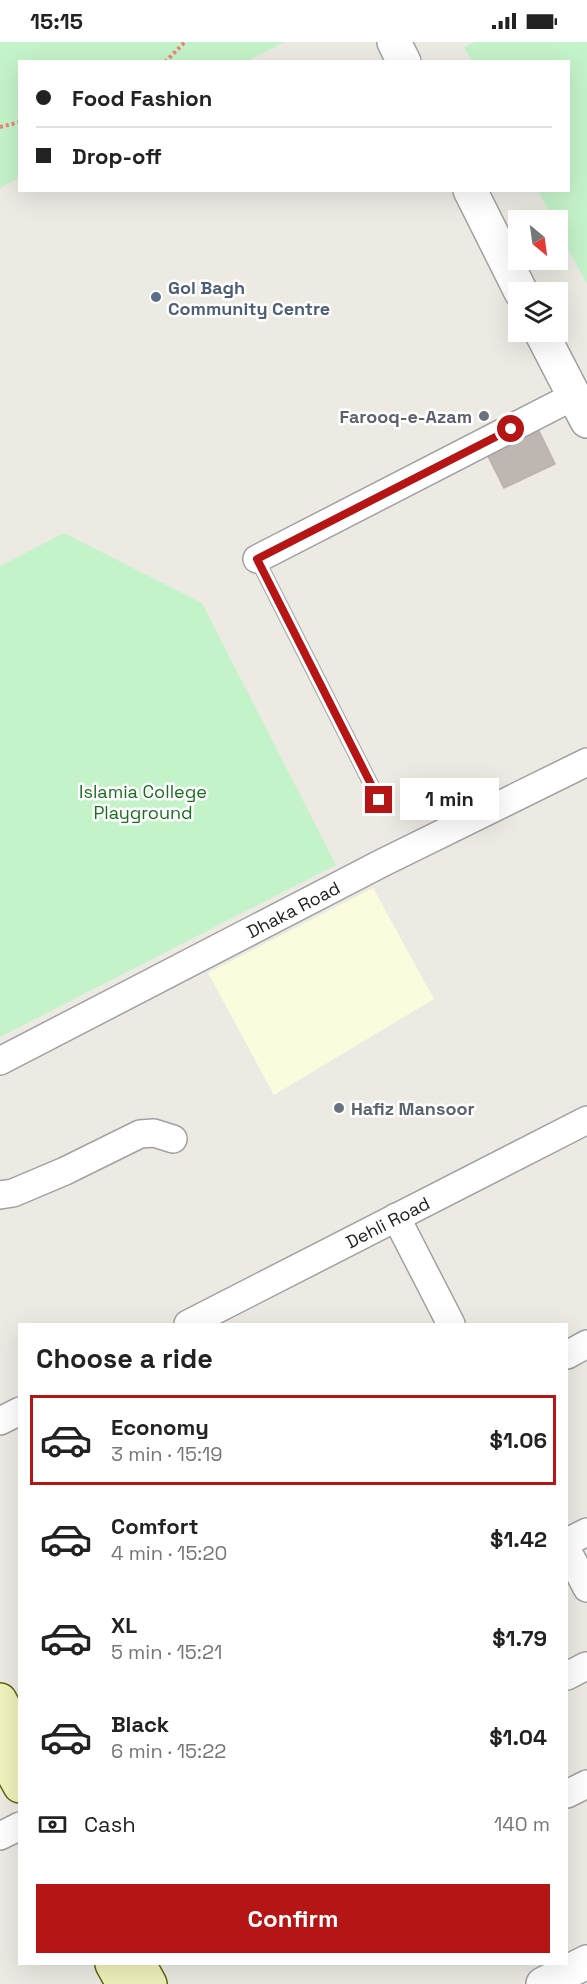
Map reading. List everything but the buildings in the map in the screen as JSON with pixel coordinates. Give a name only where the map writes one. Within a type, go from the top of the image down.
[{"type":"main road","points":[[0,1700],[18,1733]]},
{"type":"main road","points":[[0,1750],[18,1782]]},
{"type":"main road","points":[[113,1965],[123,1984]]},
{"type":"main road","points":[[140,1965],[150,1984]]},
{"type":"street","points":[[394,42],[403,60]]},
{"type":"street","points":[[471,192],[516,282]]},
{"type":"street","points":[[257,559],[580,408],[546,342]]},
{"type":"street","name":"Dhaka Road","points":[[0,1061],[382,863],[587,762]]},
{"type":"street","name":"Dehli Road","points":[[190,1323],[587,1120]]},
{"type":"street","points":[[0,1195],[13,1193],[140,1134],[154,1133],[173,1139]]},
{"type":"street","points":[[396,1217],[450,1323]]},
{"type":"street","points":[[568,1354],[587,1344]]},
{"type":"street","points":[[0,1421],[18,1412]]},
{"type":"street","points":[[568,1542],[587,1533]]},
{"type":"street","points":[[568,1552],[587,1588]]},
{"type":"street","points":[[568,1794],[587,1784]]},
{"type":"street","points":[[0,1836],[18,1827]]},
{"type":"street","points":[[543,1984],[587,1962]]},
{"type":"lane","points":[[257,559],[379,800]]},
{"type":"path","points":[[167,60],[185,42]]},
{"type":"path","points":[[0,127],[18,122]]},
{"type":"shaded area","points":[[373,888],[434,999],[274,1095],[208,973]]},
{"type":"green space","points":[[0,42],[285,42],[249,60],[18,60],[18,179],[0,188]]},
{"type":"green space","points":[[475,42],[587,42],[587,285],[568,248],[568,210],[548,210],[539,192],[570,192],[570,60],[471,60],[464,47]]},
{"type":"green space","name":"Islamia College Playground","points":[[64,533],[202,603],[336,865],[0,1037],[0,566]]},
{"type":"place","name":"Gol Bagh Community Centre","points":[[156,297]]},
{"type":"place","name":"Farooq-e-Azam","points":[[484,416]]},
{"type":"place","name":"Hafiz Mansoor","points":[[339,1108]]},
{"type":"route","points":[[379,800],[257,559],[511,429]]}]
